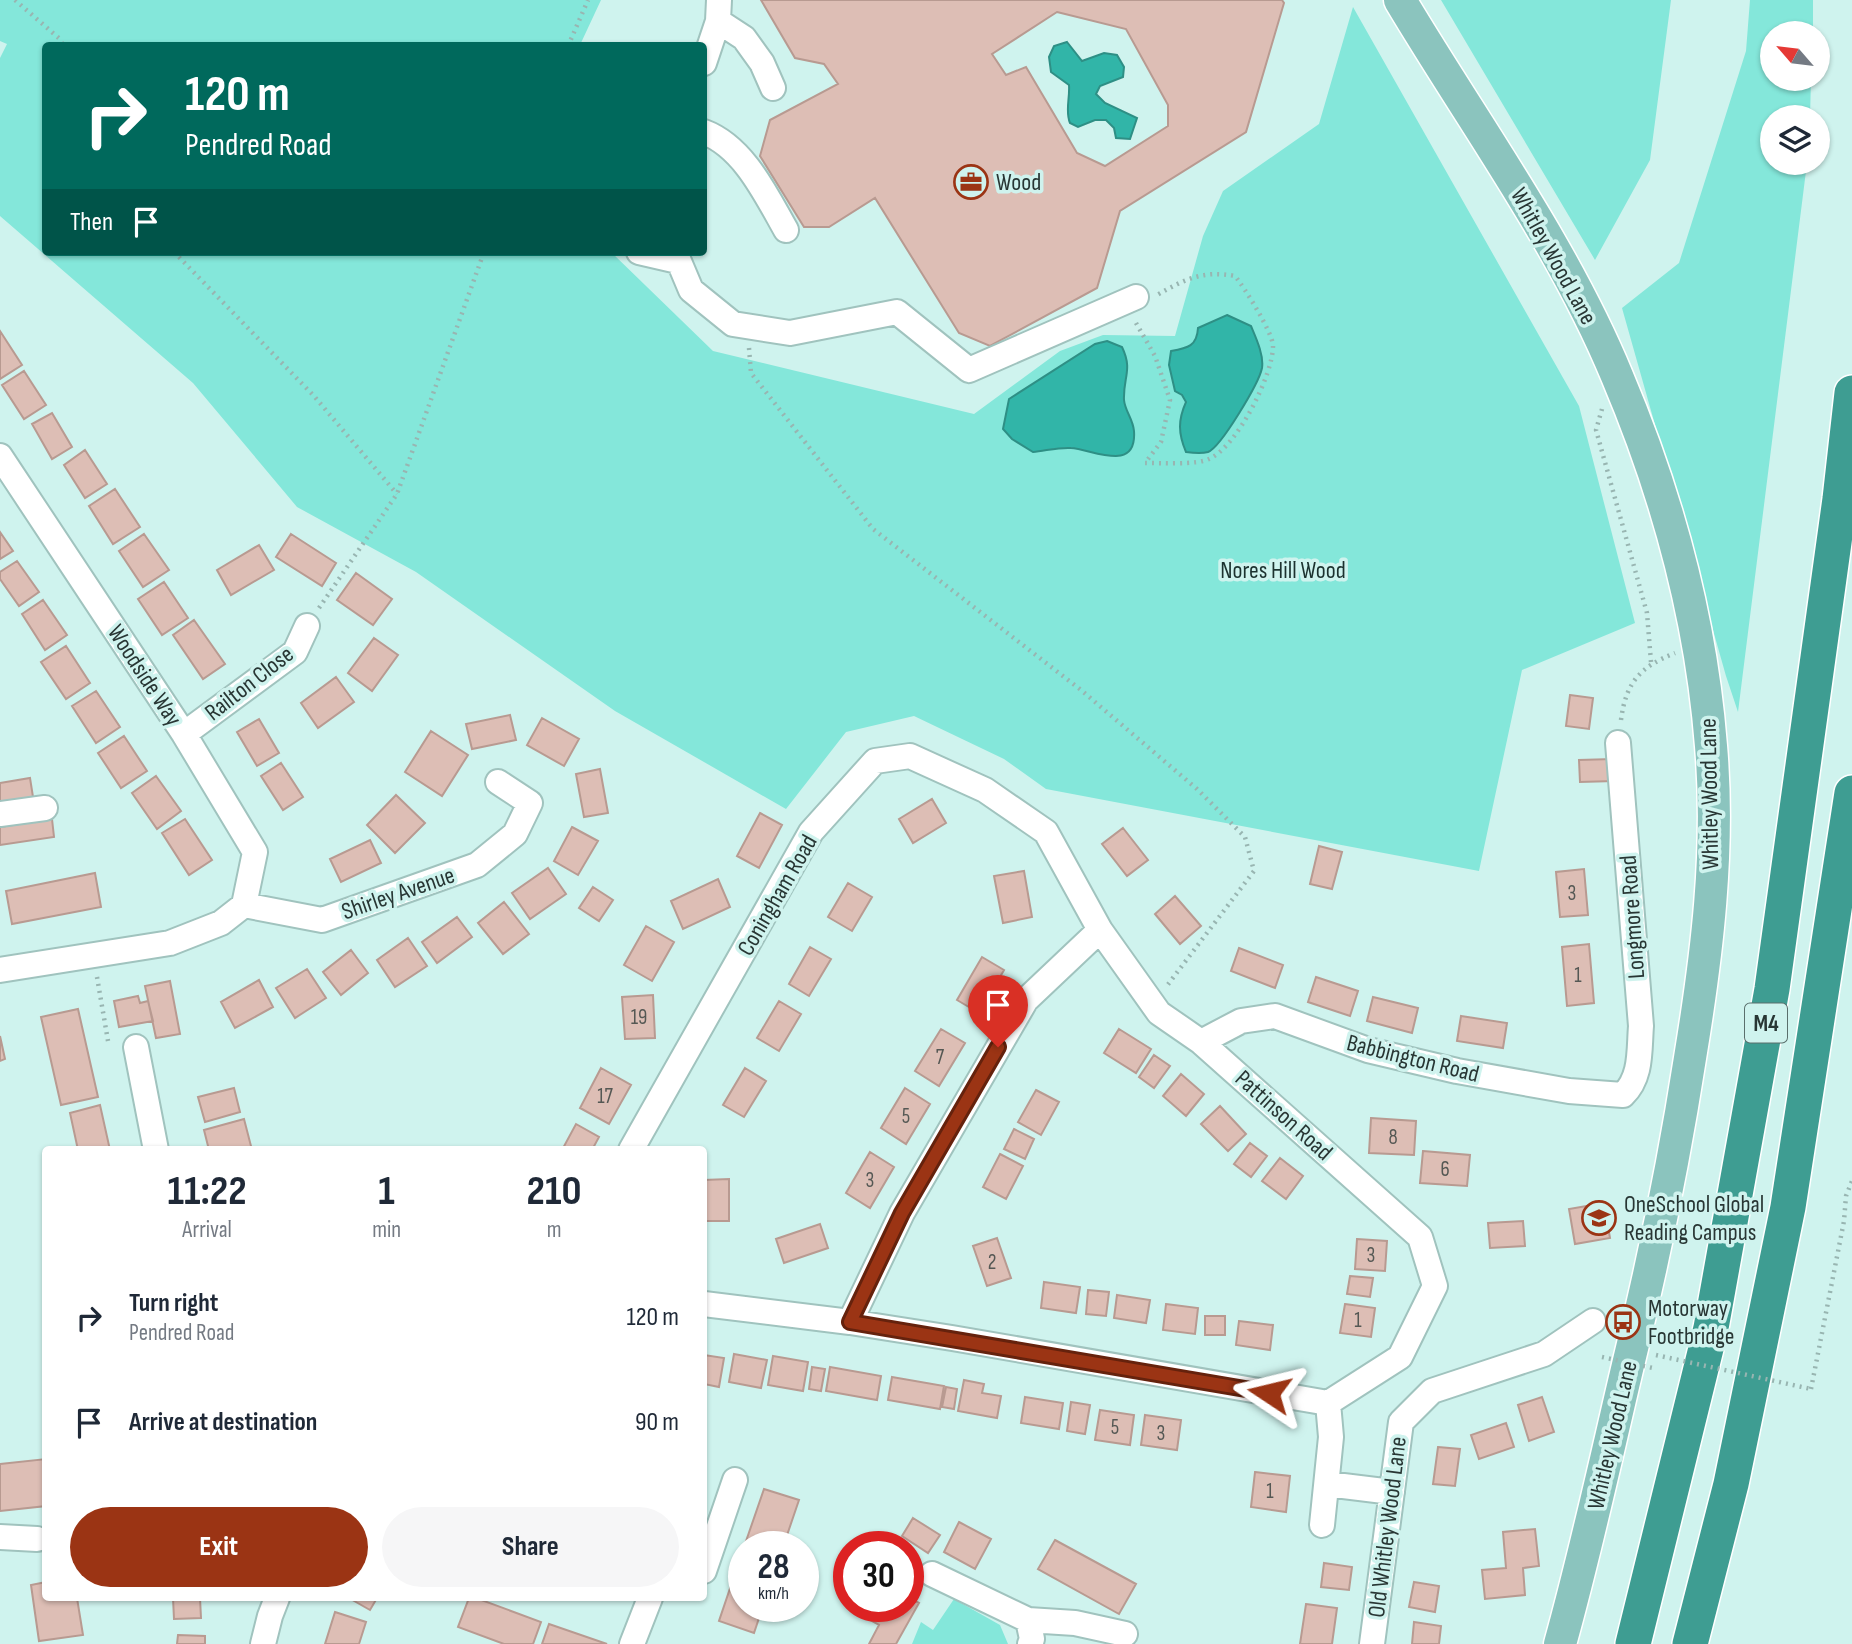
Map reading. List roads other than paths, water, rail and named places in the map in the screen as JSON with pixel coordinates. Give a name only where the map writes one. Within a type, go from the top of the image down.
[{"type":"highway","name":"M4","points":[[1633,1644],[1711,1328],[1772,989],[1833,554],[1852,393]]},
{"type":"highway","name":"M4","points":[[1690,1644],[1731,1484],[1788,1207],[1852,793]]},
{"type":"main road","name":"Whitley Wood Lane","points":[[1400,0],[1538,222],[1590,317],[1615,372],[1668,514],[1698,644],[1708,714],[1713,821],[1709,930],[1700,997],[1674,1153],[1643,1307],[1560,1644]]},
{"type":"street","points":[[707,52],[718,10]]},
{"type":"street","points":[[718,10],[744,38],[762,63],[773,88]]},
{"type":"street","points":[[707,133],[715,136],[738,156],[758,181],[786,230]]},
{"type":"street","points":[[677,256],[691,290],[733,324],[790,333],[897,312],[969,370],[1131,301]]},
{"type":"street","name":"Woodside Way","points":[[0,456],[184,734],[255,852],[244,905]]},
{"type":"street","name":"Railton Close","points":[[184,734],[295,652],[307,626]]},
{"type":"street","name":"Longmore Road","points":[[1618,743],[1641,1026],[1638,1069],[1630,1088]]},
{"type":"street","name":"Coningham Road","points":[[633,1146],[811,832],[875,761],[909,756],[985,790],[1027,819]]},
{"type":"street","name":"Shirley Avenue","points":[[244,905],[322,920],[478,865],[515,834],[530,803],[498,782]]},
{"type":"street","points":[[0,814],[45,808]]},
{"type":"street","name":"Pattinson Road","points":[[1027,819],[1046,832],[1100,930],[1159,1013],[1202,1042],[1420,1237],[1435,1286],[1400,1357],[1328,1404]]},
{"type":"street","points":[[0,970],[170,943],[221,923],[244,905]]},
{"type":"street","points":[[850,1322],[902,1213],[1026,1000],[1100,930]]},
{"type":"street","name":"Babbington Road","points":[[1202,1042],[1241,1021],[1275,1016],[1368,1050],[1520,1084],[1623,1095],[1630,1088]]},
{"type":"street","points":[[136,1047],[155,1146]]},
{"type":"street","points":[[707,1304],[850,1322],[1328,1404],[1331,1437],[1322,1525]]},
{"type":"street","name":"Old Whitley Wood Lane","points":[[1372,1644],[1401,1422],[1432,1391],[1544,1354],[1593,1321]]},
{"type":"street","points":[[707,1562],[735,1480]]},
{"type":"street","points":[[1328,1484],[1392,1492]]},
{"type":"street","points":[[0,1537],[37,1539]]},
{"type":"street","points":[[932,1574],[1029,1632],[1075,1623],[1125,1634]]},
{"type":"street","points":[[263,1644],[276,1601]]},
{"type":"street","points":[[632,1644],[649,1601]]},
{"type":"place","name":"Wood","points":[[971,182]]},
{"type":"place","name":"OneSchool Global Reading Campus","points":[[1599,1218]]},
{"type":"place","name":"Motorway Footbridge","points":[[1623,1322]]},
{"type":"park label","name":"Nores Hill Wood","points":[[1283,570]]}]
